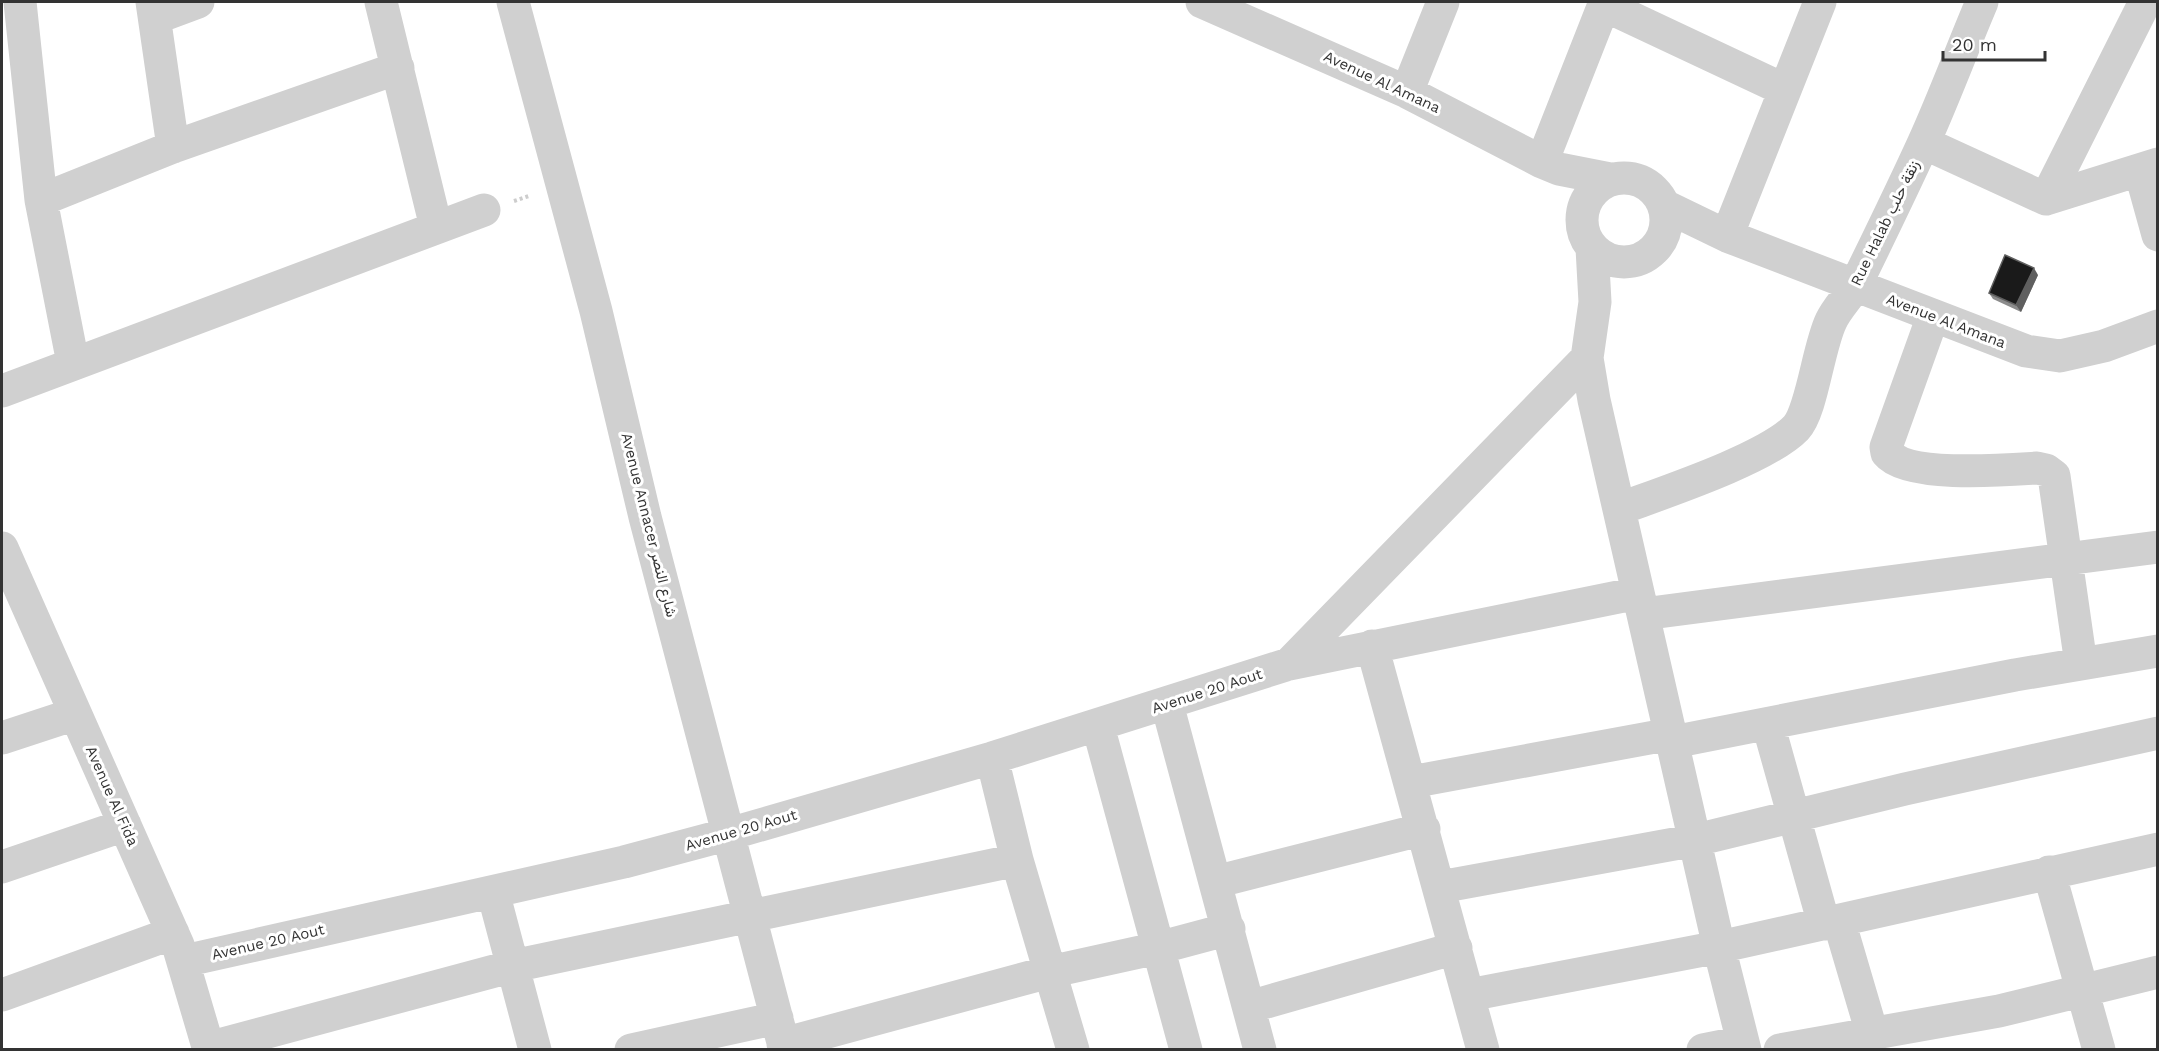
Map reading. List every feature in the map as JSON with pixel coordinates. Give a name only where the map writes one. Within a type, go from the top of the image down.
[{"type":"street","points":[[20,2],[41,200],[74,363]]},
{"type":"street","points":[[172,147],[153,10],[198,2]]},
{"type":"street","points":[[381,2],[436,227]]},
{"type":"street","name":"Avenue Annacer شارع النصر","points":[[513,2],[596,311],[645,517],[782,1037]]},
{"type":"street","points":[[1407,92],[1443,2]]},
{"type":"street","points":[[1663,238],[1716,232],[1785,90],[1820,2]]},
{"type":"street","points":[[2046,199],[2145,2]]},
{"type":"street","points":[[1581,218],[1551,166],[1604,3],[1785,90]]},
{"type":"street","name":"Rue Halab زنقة حلب","points":[[1619,509],[1751,456],[1788,436],[1798,427],[1808,405],[1821,348],[1831,320],[1855,287],[1924,144],[1973,4]]},
{"type":"street","name":"Avenue Al Amana","points":[[1220,5],[1407,92],[1551,166],[1610,179],[1626,177],[1642,181],[1656,191],[1665,206],[1716,232],[2026,351],[2060,356],[2104,346],[2157,326]]},
{"type":"street","points":[[41,200],[172,147],[398,68]]},
{"type":"street","points":[[1924,144],[2046,199],[2149,167],[2157,235]]},
{"type":"street","points":[[1610,179],[1595,188],[1585,201],[1581,218],[1583,234],[1592,248],[1605,259],[1621,262],[1638,260]]},
{"type":"street","points":[[1595,302],[1638,260],[1652,252],[1663,238],[1667,222],[1665,206]]},
{"type":"street","points":[[2,391],[484,210]]},
{"type":"street","points":[[1592,248],[1595,302],[1587,358],[1640,604],[1744,1046],[1703,1050]]},
{"type":"street","points":[[1933,316],[1886,447],[1887,453],[1896,462],[1913,466],[1966,471],[2037,468],[2050,472],[2056,483],[2081,664]]},
{"type":"street","name":"Avenue 20 Aout","points":[[1289,664],[1587,358]]},
{"type":"street","name":"Avenue 20 Aout","points":[[2,995],[178,947],[493,892],[729,834],[1098,726],[1289,664],[1372,646],[1640,604],[2157,547]]},
{"type":"street","name":"Avenue Al Fida","points":[[2,548],[11,600],[75,714],[125,825],[178,947],[209,1049]]},
{"type":"street","points":[[1372,646],[1484,1050]]},
{"type":"street","points":[[1411,782],[1768,724],[2157,651]]},
{"type":"street","points":[[1167,704],[1260,1050]]},
{"type":"street","points":[[2,738],[75,714]]},
{"type":"street","points":[[1768,724],[1794,816],[1872,1033]]},
{"type":"street","points":[[1098,726],[1186,1050]]},
{"type":"street","points":[[1440,887],[1696,840],[2157,733]]},
{"type":"street","points":[[992,758],[1017,860],[1049,972],[1065,1048]]},
{"type":"street","points":[[2,867],[125,825]]},
{"type":"street","points":[[1215,882],[1424,829]]},
{"type":"street","points":[[1469,995],[1719,947],[2157,849]]},
{"type":"street","points":[[209,1049],[513,966],[1017,860]]},
{"type":"street","points":[[2049,872],[2099,1050]]},
{"type":"street","points":[[493,892],[535,1050]]},
{"type":"street","points":[[631,1050],[782,1037],[1229,929]]},
{"type":"street","points":[[1249,1006],[1456,948]]},
{"type":"street","points":[[1780,1050],[1872,1033],[1913,1038],[1999,1011],[2082,993],[2157,972]]},
{"type":"path","points":[[484,210],[562,185]]},
{"type":"building","points":[[2005,255],[2034,268],[2016,305],[1989,293]]}]
